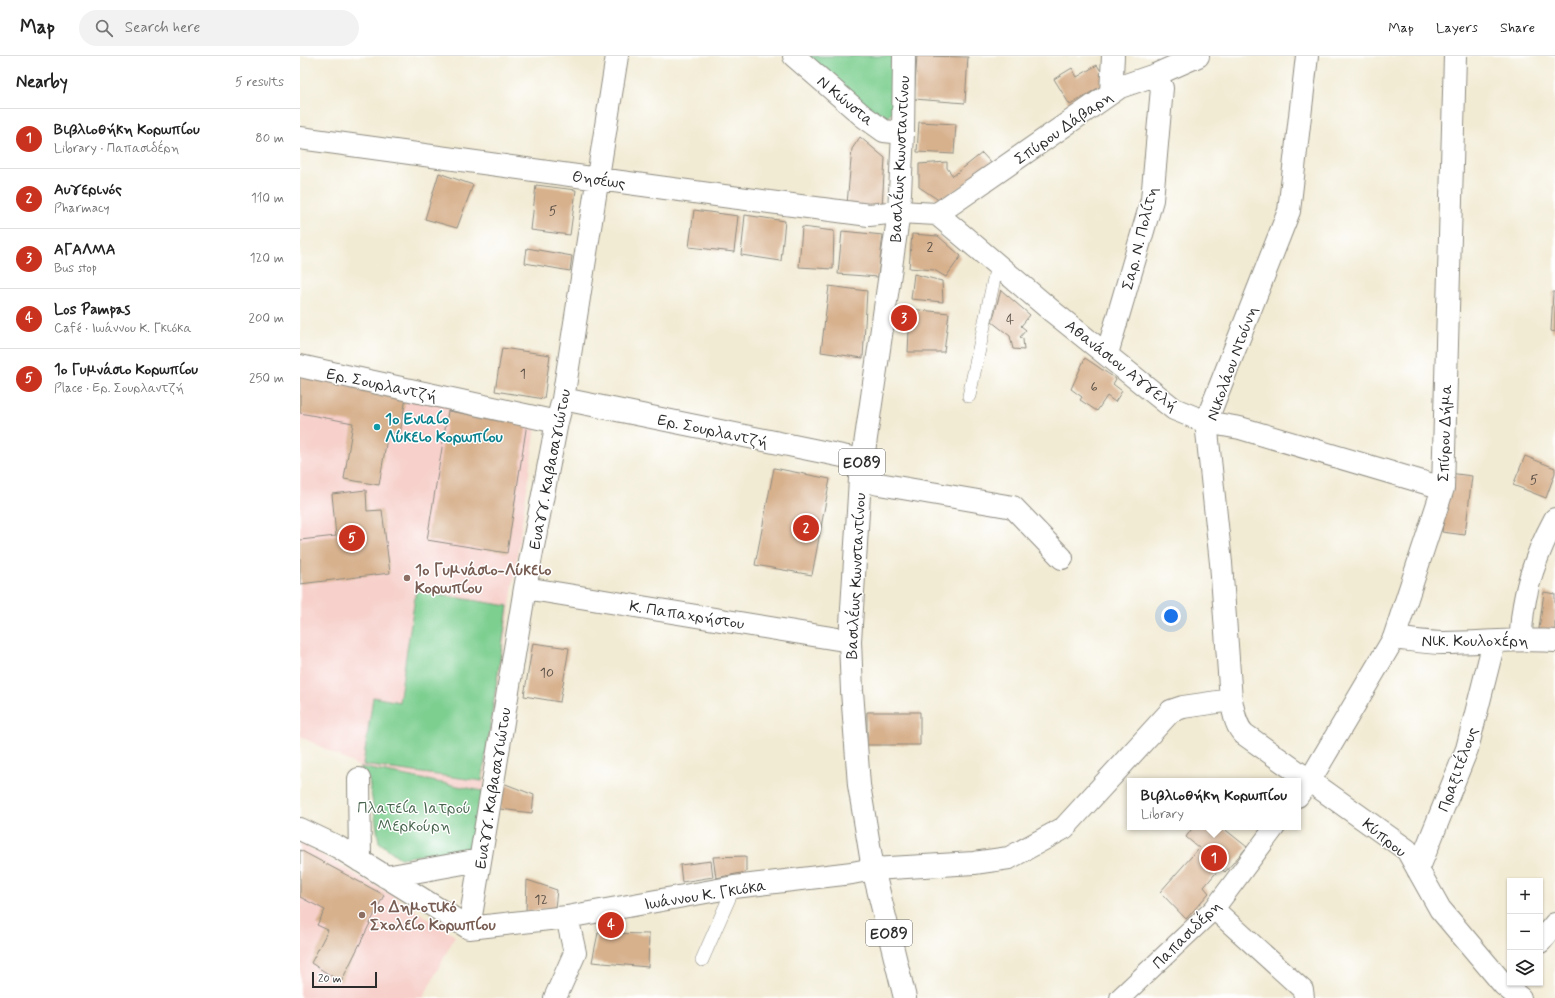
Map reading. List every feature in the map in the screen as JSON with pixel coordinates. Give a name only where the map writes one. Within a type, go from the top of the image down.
[{"type":"street","name":"Ευαγγ. Καβασαγιώτου","points":[[469,928],[525,588],[557,422],[563,399],[617,56]]},
{"type":"street","name":"Ν Κώνστα","points":[[794,56],[863,116],[884,131],[903,133]]},
{"type":"street","name":"Βασιλέως Κωνσταντίνου","points":[[904,56],[903,133],[899,212],[861,470],[850,641],[859,785],[873,869],[905,998]]},
{"type":"street","points":[[1111,93],[1113,56]]},
{"type":"street","name":"Σπύρου Δάβαρη","points":[[937,214],[1120,87],[1155,75],[1198,56]]},
{"type":"street","name":"Νικολάου Ντούνη","points":[[1231,700],[1221,563],[1206,422],[1289,211],[1307,56]]},
{"type":"street","name":"Σπύρου Δήμα","points":[[1304,788],[1394,638],[1443,488],[1455,56]]},
{"type":"street","name":"Σαρ. Ν. Πολίτη","points":[[1107,354],[1152,200],[1162,88],[1155,75]]},
{"type":"street","name":"Θησέως","points":[[300,138],[869,215],[899,212]]},
{"type":"street","points":[[899,212],[937,214]]},
{"type":"street","name":"Αθανάσιου Αγγελή","points":[[937,214],[1053,312],[1174,409],[1206,422],[1240,428],[1443,488]]},
{"type":"street","name":"Ερ. Σουρλαντζή","points":[[300,366],[557,422]]},
{"type":"street","name":"Ερ. Σουρλαντζή","points":[[563,399],[861,470],[879,484],[1014,507],[1062,558]]},
{"type":"street","points":[[1521,639],[1523,603],[1532,572],[1545,538],[1555,519]]},
{"type":"street","name":"Κ. Παπαχρήστου","points":[[525,588],[850,641]]},
{"type":"street","name":"Νικ. Κουλοχέρη","points":[[1394,638],[1442,643],[1494,642],[1521,639],[1555,641]]},
{"type":"street","name":"Πραξιτέλους","points":[[1418,870],[1467,749],[1494,642]]},
{"type":"street","name":"Κύπρου","points":[[1231,700],[1239,729],[1293,778]]},
{"type":"street","name":"Ιωάννου Κ. Γκιόκα","points":[[469,928],[567,917],[734,887],[852,873],[873,869],[974,863],[1009,858],[1064,828],[1171,711],[1184,707],[1231,700]]},
{"type":"street","points":[[359,780],[360,861]]},
{"type":"street","name":"Κύπρου","points":[[1304,788],[1407,850],[1440,909],[1511,987]]},
{"type":"street","points":[[300,830],[338,847],[469,928]]},
{"type":"street","name":"Παπασιδέρη","points":[[1120,998],[1214,909],[1273,830]]},
{"type":"street","points":[[386,877],[480,860]]},
{"type":"street","points":[[1214,909],[1303,990],[1304,998]]},
{"type":"street","points":[[555,998],[575,953],[567,917]]},
{"type":"street","points":[[1543,938],[1555,924]]},
{"type":"lane","points":[[969,396],[997,265]]},
{"type":"lane","points":[[702,960],[734,887]]},
{"type":"shaded area","name":"1ο Γυμνάσιο-Λύκειο Κορωπίου","points":[[300,373],[537,419],[483,791],[360,767],[300,736]]},
{"type":"shaded area","name":"1ο Δημοτικό Σχολείο Κορωπίου","points":[[300,843],[392,895],[455,936],[423,998],[300,998]]},
{"type":"green space","points":[[805,56],[896,56],[896,107],[886,119],[871,114]]},
{"type":"green space","points":[[416,591],[508,606],[482,781],[363,765],[373,697],[399,702]]},
{"type":"green space","name":"Πλατεία Ιατρού Μερκούρη","points":[[360,767],[483,791],[474,848],[400,858],[379,842],[369,780]]},
{"type":"building","points":[[917,56],[968,57],[965,103],[914,99]]},
{"type":"building","points":[[1097,65],[1108,82],[1070,105],[1054,79],[1072,68],[1077,77]]},
{"type":"building","points":[[919,122],[956,124],[954,154],[917,152]]},
{"type":"building","points":[[860,137],[885,158],[882,207],[847,204],[852,149]]},
{"type":"building","points":[[982,153],[993,165],[940,201],[919,187],[919,164],[947,162],[947,168],[953,176]]},
{"type":"building","points":[[439,173],[473,185],[457,228],[425,219]]},
{"type":"building","points":[[536,185],[576,190],[570,235],[531,230]]},
{"type":"building","points":[[694,210],[738,216],[734,252],[689,247]]},
{"type":"building","points":[[745,215],[785,221],[781,261],[741,255]]},
{"type":"building","points":[[802,227],[834,231],[833,269],[799,267]]},
{"type":"building","points":[[842,231],[883,235],[878,277],[838,274]]},
{"type":"building","points":[[912,234],[938,236],[961,256],[946,277],[934,270],[909,268]]},
{"type":"building","points":[[527,248],[572,256],[570,271],[525,263]]},
{"type":"building","points":[[914,274],[942,281],[943,302],[911,299]]},
{"type":"building","points":[[829,286],[867,291],[863,358],[821,352]]},
{"type":"building","points":[[1001,290],[1030,315],[1021,326],[1026,330],[1020,337],[1023,339],[1024,350],[1013,349],[1010,336],[992,322]]},
{"type":"building","points":[[1553,292],[1555,292],[1555,332],[1551,331]]},
{"type":"building","points":[[910,309],[949,313],[944,352],[908,352]]},
{"type":"building","points":[[502,348],[550,355],[544,399],[495,391]]},
{"type":"building","points":[[1085,358],[1116,379],[1113,384],[1122,391],[1115,402],[1107,396],[1097,411],[1080,400],[1082,397],[1071,389]]},
{"type":"building","name":"1ο Ενιαίο Λύκειο Κορωπίου","points":[[300,376],[406,397],[400,434],[388,432],[379,485],[344,479],[353,423],[300,413]]},
{"type":"building","points":[[448,411],[527,423],[507,553],[427,540]]},
{"type":"building","points":[[1525,456],[1555,468],[1555,473],[1546,498],[1513,485]]},
{"type":"building","points":[[774,468],[830,479],[812,575],[755,565]]},
{"type":"building","points":[[1449,473],[1472,476],[1465,535],[1442,532]]},
{"type":"building","points":[[366,490],[367,511],[382,510],[390,573],[300,584],[300,540],[336,536],[332,494]]},
{"type":"building","points":[[1544,592],[1555,594],[1555,631],[1539,629]]},
{"type":"building","points":[[533,643],[569,648],[560,702],[524,696]]},
{"type":"building","points":[[867,712],[920,712],[920,745],[867,745]]},
{"type":"building","points":[[503,783],[534,795],[532,813],[500,809]]},
{"type":"building","points":[[1191,830],[1226,830],[1247,847],[1225,872],[1220,868],[1204,887],[1209,893],[1186,919],[1160,892],[1199,848],[1186,837]]},
{"type":"building","points":[[300,850],[384,895],[341,982],[311,963],[328,930],[317,925],[325,910],[300,897]]},
{"type":"building","points":[[746,856],[746,872],[716,878],[713,857]]},
{"type":"building","points":[[711,861],[713,877],[682,882],[680,865]]},
{"type":"building","points":[[527,880],[557,890],[555,908],[526,911]]},
{"type":"building","points":[[598,933],[649,934],[648,967],[592,962]]},
{"type":"place","name":"ΑΓΑΛΜΑ","points":[[904,318]]},
{"type":"place","name":"1ο Ενιαίο Λύκειο Κορωπίου","points":[[377,427]]},
{"type":"place","name":"Αυγερινός","points":[[806,528]]},
{"type":"place","name":"1ο Γυμνάσιο Κορωπίου","points":[[352,538]]},
{"type":"place","name":"1ο Γυμνάσιο-Λύκειο Κορωπίου","points":[[407,578]]},
{"type":"place","name":"Βιβλιοθήκη Κορωπίου","points":[[1214,858]]},
{"type":"place","name":"1ο Δημοτικό Σχολείο Κορωπίου","points":[[362,915]]},
{"type":"place","name":"Los Pampas","points":[[611,925]]}]
